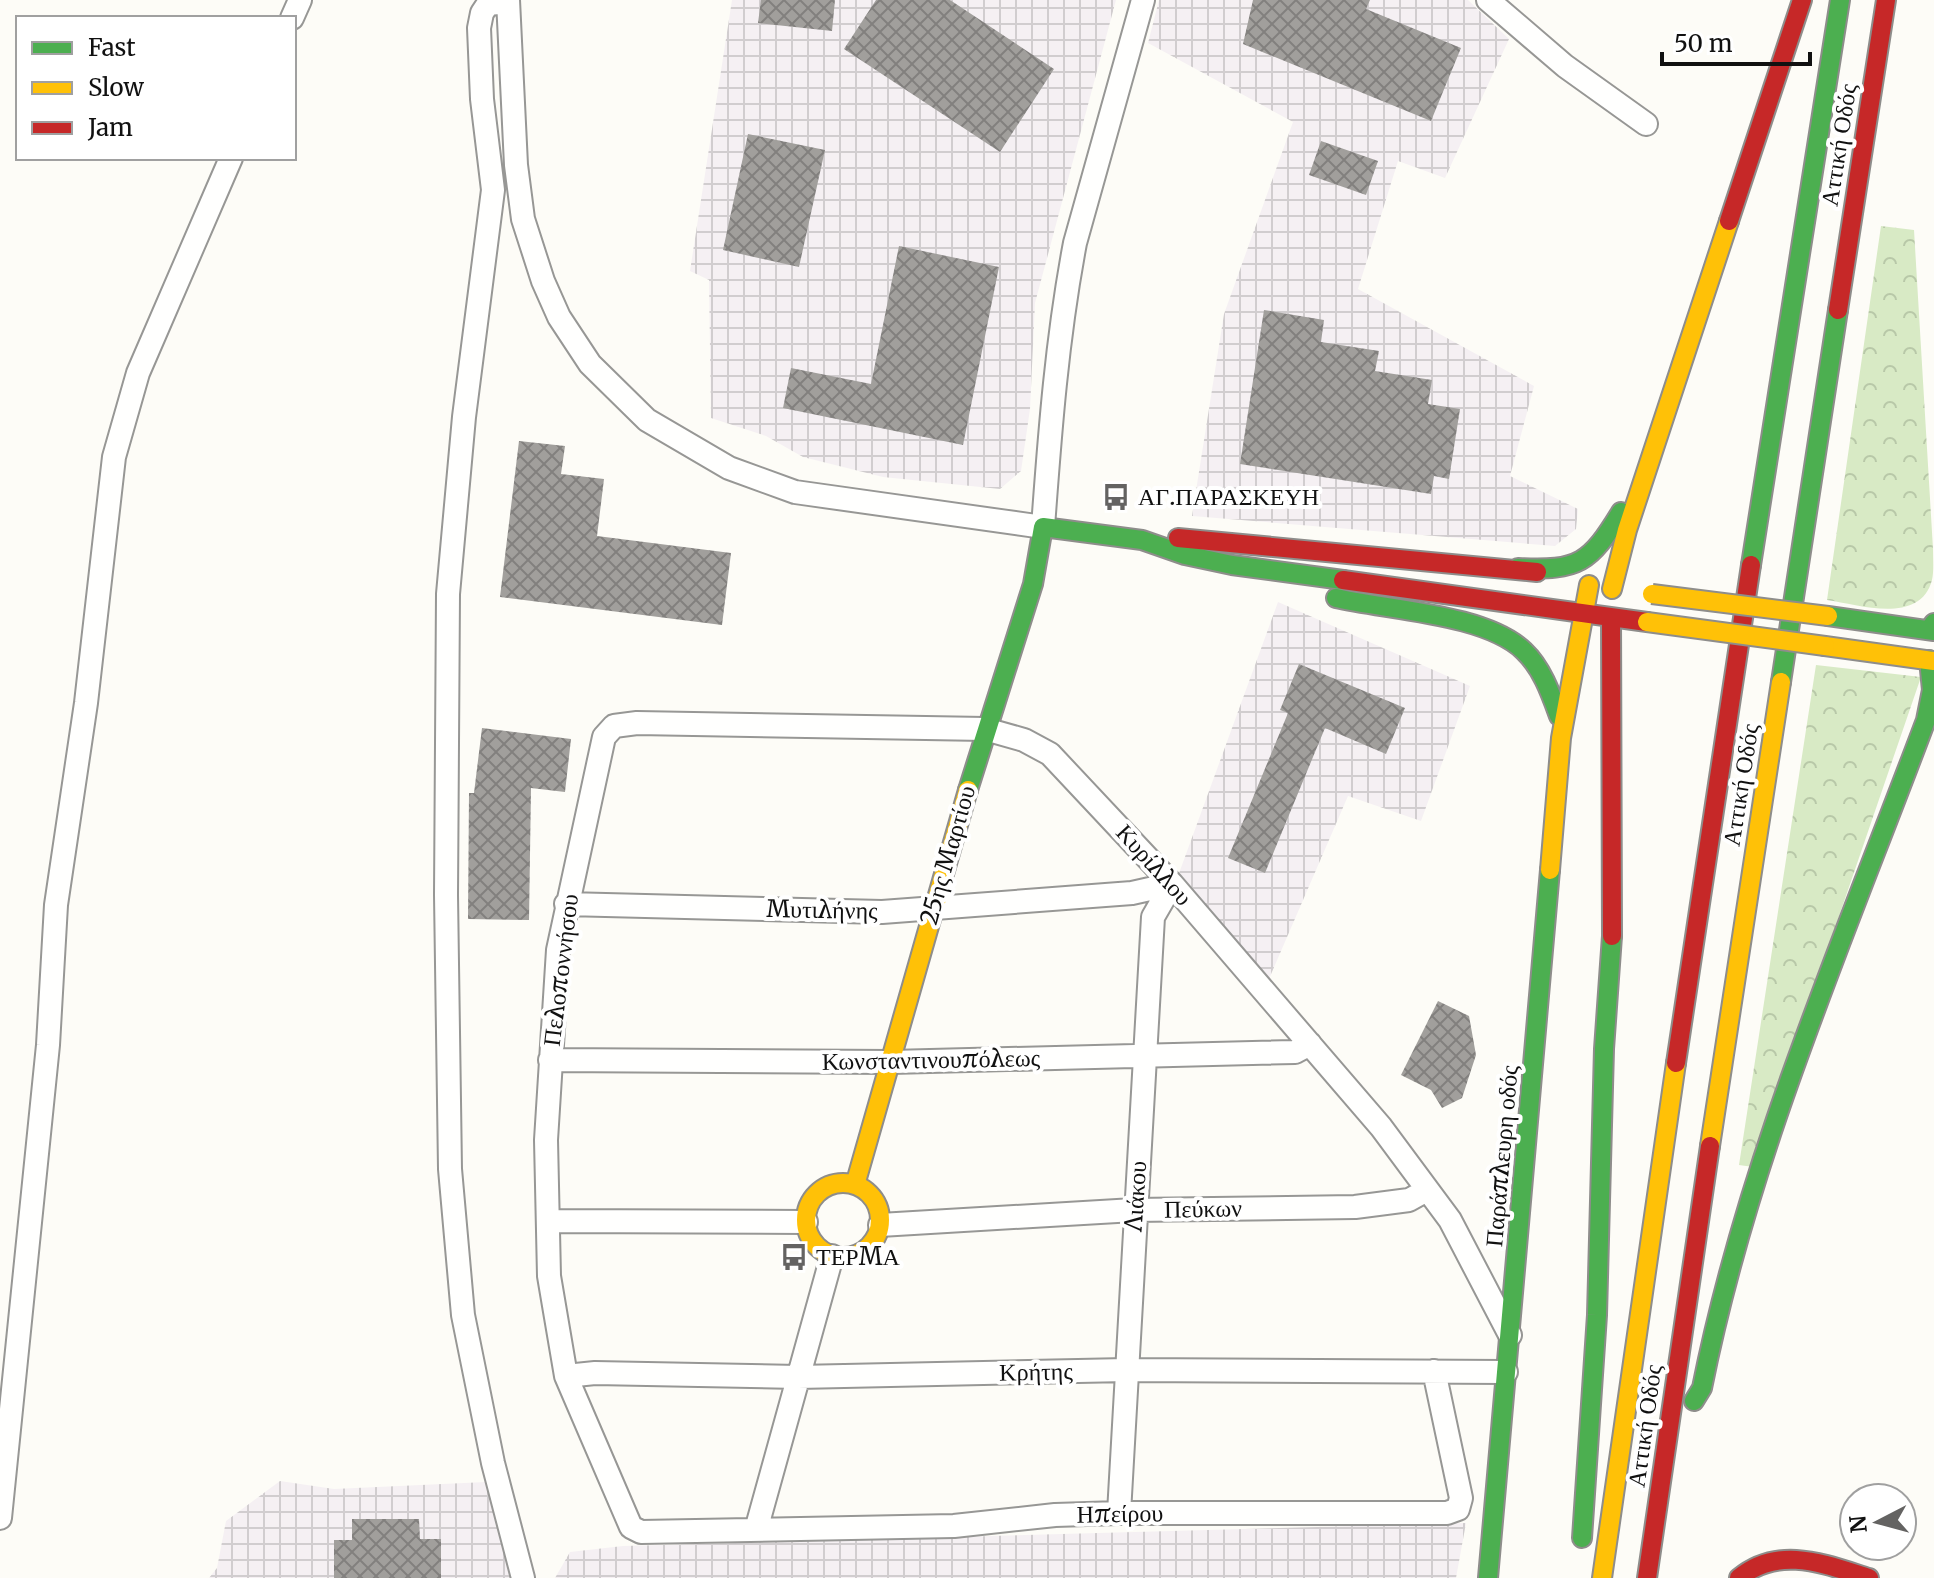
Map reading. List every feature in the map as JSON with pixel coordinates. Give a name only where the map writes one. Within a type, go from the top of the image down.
[{"type":"main road","points":[[1632,592],[1619,555],[1802,0]]},
{"type":"main road","name":"Αττική Οδός","points":[[1602,1578],[1706,855],[1840,0]]},
{"type":"main road","name":"Αττική Οδός","points":[[1647,1578],[1701,1201],[1886,0]]},
{"type":"main road","points":[[1043,527],[1142,540],[1186,538],[1518,568],[1562,569],[1587,559],[1602,544],[1650,463]]},
{"type":"main road","name":"25ης Μαρτίου","points":[[855,1185],[985,729],[1033,584],[1043,527]]},
{"type":"main road","points":[[1142,540],[1185,555],[1232,565],[1572,607],[1611,617],[1931,661]]},
{"type":"main road","points":[[1232,565],[1334,598],[1478,626],[1503,636],[1523,650],[1545,680],[1559,716]]},
{"type":"main road","points":[[1518,568],[1632,592],[1828,616],[1928,632]]},
{"type":"main road","points":[[1572,607],[1589,585]]},
{"type":"main road","points":[[1580,1550],[1597,1315],[1603,1062],[1613,920],[1611,617],[1632,592]]},
{"type":"main road","name":"Παράπλευρη οδός","points":[[1488,1578],[1561,738],[1578,647],[1572,607]]},
{"type":"main road","name":"Παράπλευρη οδός","points":[[1561,738],[1558,680],[1572,607]]},
{"type":"main road","points":[[1668,1446],[1702,1388],[1727,1273],[1747,1205],[1801,1052],[1930,715],[1934,691],[1928,632]]},
{"type":"main road","points":[[1873,652],[1898,649],[1928,632]]},
{"type":"main road","points":[[1578,647],[1596,650],[1609,672]]},
{"type":"main road","points":[[837,1183],[855,1185],[869,1194],[879,1208],[880,1225],[875,1240],[864,1252],[848,1258],[832,1256],[819,1249],[810,1237],[806,1222],[809,1205],[821,1191],[837,1183]]},
{"type":"main road","points":[[1739,1578],[1771,1560],[1807,1561],[1869,1578]]},
{"type":"street","points":[[523,1578],[493,1463],[463,1315],[450,1169],[446,895],[448,594],[464,417],[493,190],[482,99],[479,28],[482,13],[488,4],[508,1],[516,165],[523,219],[543,281],[559,317],[590,364],[647,420],[729,468],[795,492],[1043,527],[1053,381],[1067,283],[1075,243],[1143,0]]},
{"type":"street","points":[[1488,0],[1565,66],[1646,124]]},
{"type":"street","points":[[0,1518],[47,1061],[56,905],[86,703],[114,457],[138,373],[230,160]]},
{"type":"street","name":"Κυρίλλου","points":[[614,726],[637,723],[985,729],[1024,740],[1050,754],[1172,884],[1373,1118],[1450,1220],[1511,1337]]},
{"type":"street","name":"Πελοποννήσου","points":[[614,726],[604,737],[558,950],[546,1140],[549,1276],[566,1376],[631,1527],[641,1532]]},
{"type":"street","name":"Μυτιλήνης","points":[[566,904],[882,912],[1132,893],[1172,884]]},
{"type":"street","name":"Λιάκου","points":[[1119,1513],[1153,917],[1172,884]]},
{"type":"street","name":"Κωνσταντινουπόλεως","points":[[550,1060],[891,1062],[1295,1052],[1310,1044]]},
{"type":"street","name":"Πεύκων","points":[[880,1225],[1134,1210],[1355,1207],[1409,1200],[1427,1190]]},
{"type":"street","points":[[548,1221],[806,1222]]},
{"type":"street","points":[[756,1530],[832,1256]]},
{"type":"street","name":"Κρήτης","points":[[566,1376],[595,1373],[798,1377],[1127,1370],[1506,1372]]},
{"type":"street","name":"Ηπείρου","points":[[641,1532],[954,1526],[1055,1515],[1119,1513],[1447,1513],[1458,1509],[1461,1498],[1434,1371]]},
{"type":"shaded area","points":[[732,0],[1116,0],[1035,303],[1030,409],[1021,471],[1000,489],[883,477],[803,457],[766,436],[711,418],[709,280],[690,271]]},
{"type":"shaded area","points":[[1159,0],[1468,0],[1509,39],[1445,178],[1398,161],[1358,289],[1534,386],[1510,476],[1578,509],[1576,529],[1555,546],[1192,516],[1224,314],[1293,122],[1148,43]]},
{"type":"shaded area","points":[[1278,602],[1470,686],[1421,821],[1348,796],[1268,981],[1178,876]]},
{"type":"shaded area","points":[[280,1481],[334,1489],[486,1482],[512,1578],[209,1578],[217,1568],[226,1521]]},
{"type":"shaded area","points":[[1466,1523],[1456,1578],[555,1578],[570,1552],[623,1546]]},
{"type":"green space","points":[[1881,226],[1914,230],[1933,561],[1932,580],[1925,594],[1915,603],[1887,609],[1827,600]]},
{"type":"green space","points":[[1816,665],[1921,677],[1753,1167],[1739,1165]]},
{"type":"building","points":[[761,0],[835,0],[832,31],[758,23]]},
{"type":"building","points":[[876,0],[950,0],[1054,69],[1000,152],[844,49]]},
{"type":"building","points":[[1253,0],[1370,0],[1366,9],[1461,48],[1431,121],[1243,44]]},
{"type":"building","points":[[748,134],[825,150],[799,267],[723,250]]},
{"type":"building","points":[[1321,141],[1378,161],[1366,195],[1309,175]]},
{"type":"building","points":[[899,246],[999,267],[963,445],[783,408],[791,368],[871,384]]},
{"type":"building","points":[[1264,310],[1324,320],[1321,342],[1379,351],[1375,371],[1432,380],[1428,404],[1460,409],[1449,479],[1434,476],[1431,494],[1240,464]]},
{"type":"building","points":[[519,441],[565,446],[561,474],[604,479],[597,536],[731,553],[722,625],[500,597]]},
{"type":"building","points":[[1299,664],[1405,708],[1386,754],[1325,728],[1265,873],[1228,858],[1288,713],[1280,710]]},
{"type":"building","points":[[482,728],[571,739],[565,792],[531,788],[529,920],[468,919],[469,793],[474,793]]},
{"type":"building","points":[[1438,1001],[1469,1016],[1476,1055],[1462,1098],[1442,1108],[1431,1090],[1401,1075]]},
{"type":"building","points":[[352,1519],[419,1519],[420,1539],[441,1539],[441,1578],[334,1578],[334,1540],[352,1540]]},
{"type":"traffic: fast","points":[[1751,565],[1840,0]]},
{"type":"traffic: fast","points":[[1781,682],[1838,310]]},
{"type":"traffic: fast","points":[[1518,568],[1555,568],[1581,560],[1600,543],[1621,512]]},
{"type":"traffic: fast","points":[[968,790],[1033,584],[1043,527],[1142,540],[1185,555],[1232,565],[1343,580]]},
{"type":"traffic: fast","points":[[1336,598],[1462,621],[1507,639],[1524,651],[1536,665],[1559,716]]},
{"type":"traffic: fast","points":[[1828,616],[1934,631]]},
{"type":"traffic: fast","points":[[1929,630],[1934,623]]},
{"type":"traffic: fast","points":[[1694,1401],[1702,1388],[1721,1302],[1771,1133],[1926,720],[1932,690],[1929,660]]},
{"type":"traffic: fast","points":[[1488,1578],[1550,870]]},
{"type":"traffic: fast","points":[[1582,1538],[1597,1315],[1604,1049],[1612,936]]},
{"type":"traffic: slow","points":[[1612,589],[1627,530],[1729,221]]},
{"type":"traffic: slow","points":[[1550,870],[1561,738],[1589,585]]},
{"type":"traffic: slow","points":[[1652,594],[1828,616]]},
{"type":"traffic: slow","points":[[1647,622],[1825,646]]},
{"type":"traffic: slow","points":[[1825,646],[1934,661]]},
{"type":"traffic: slow","points":[[1710,1146],[1781,682]]},
{"type":"traffic: slow","points":[[855,1185],[968,790]]},
{"type":"traffic: slow","points":[[1602,1578],[1676,1063]]},
{"type":"traffic: slow","points":[[843,1183],[857,1186],[869,1194],[877,1206],[880,1220],[877,1234],[869,1246],[857,1254],[843,1257],[829,1254],[817,1246],[809,1234],[806,1220],[809,1206],[817,1194],[829,1186],[843,1183]]},
{"type":"traffic: jam","points":[[1729,221],[1802,0]]},
{"type":"traffic: jam","points":[[1838,310],[1886,0]]},
{"type":"traffic: jam","points":[[1178,538],[1537,572]]},
{"type":"traffic: jam","points":[[1676,1063],[1751,565]]},
{"type":"traffic: jam","points":[[1343,580],[1647,622]]},
{"type":"traffic: jam","points":[[1611,617],[1612,936]]},
{"type":"traffic: jam","points":[[1647,1578],[1710,1146]]},
{"type":"traffic: jam","points":[[1739,1578],[1754,1568],[1786,1560],[1819,1563],[1869,1578]]},
{"type":"place","name":"ΑΓ.ΠΑΡΑΣΚΕΥΗ","points":[[1116,497]]},
{"type":"place","name":"ΤΕΡΜΑ","points":[[794,1257]]}]
